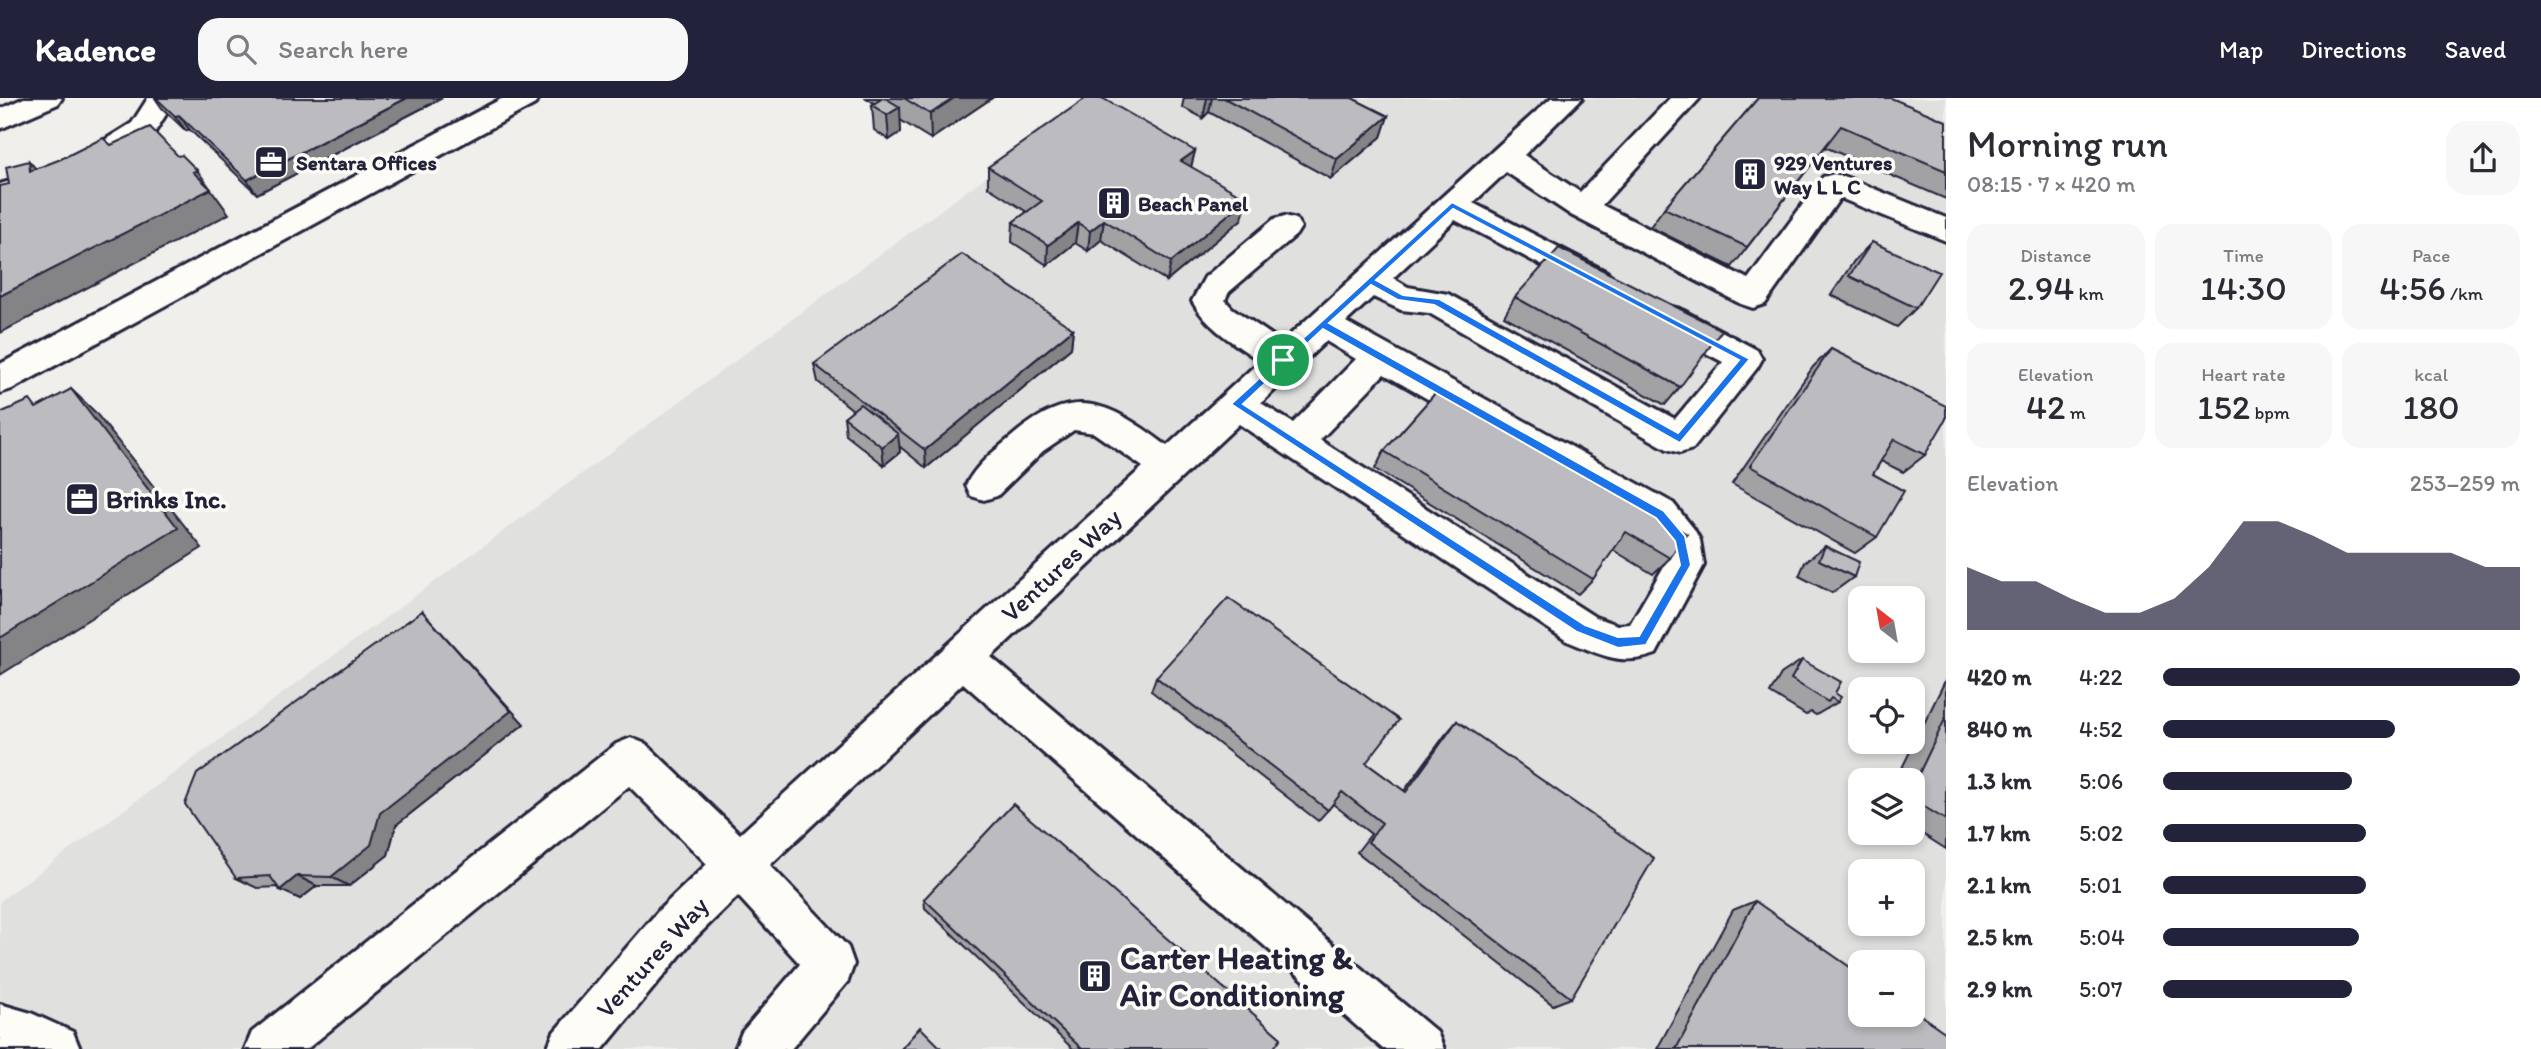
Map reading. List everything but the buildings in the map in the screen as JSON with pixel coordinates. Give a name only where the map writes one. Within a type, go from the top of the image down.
[{"type":"street","points":[[0,120],[48,98]]},
{"type":"street","points":[[0,194],[45,181],[97,158],[142,130],[162,98]]},
{"type":"street","points":[[0,380],[525,98]]},
{"type":"street","points":[[1582,208],[1686,98]]},
{"type":"street","name":"Ventures Way","points":[[571,1049],[676,925],[739,864],[1566,99]]},
{"type":"street","points":[[1504,156],[1582,208],[1753,296],[1834,184],[1946,230]]},
{"type":"street","points":[[1370,281],[1401,298],[1436,302],[1680,439],[1745,359],[1452,205]]},
{"type":"street","points":[[1283,360],[1220,317],[1208,301],[1216,285],[1285,226]]},
{"type":"street","points":[[1236,404],[1581,629],[1618,643],[1642,641],[1685,565],[1681,540],[1660,514],[1322,324]]},
{"type":"street","points":[[1296,442],[1380,356]]},
{"type":"street","points":[[984,485],[1042,431],[1084,415],[1112,427],[1168,467]]},
{"type":"street","points":[[961,657],[1420,1049]]},
{"type":"street","points":[[269,1049],[631,758],[739,864],[831,964],[759,1049]]},
{"type":"street","points":[[0,1028],[31,1037],[56,1049]]},
{"type":"shaded area","points":[[1093,98],[1946,98],[1946,1049],[0,1049],[0,901]]},
{"type":"place","name":"Sentara Offices","points":[[271,162]]},
{"type":"place","name":"929 Ventures Way L L C","points":[[1750,174]]},
{"type":"place","name":"Beach Panel","points":[[1114,203]]},
{"type":"place","name":"Brinks Inc.","points":[[82,499]]},
{"type":"place","name":"Carter Heating & Air Conditioning","points":[[1095,976]]},
{"type":"route","points":[[1283,360],[1236,404],[1581,629],[1618,643],[1642,641],[1685,565],[1681,540],[1660,514],[1611,484],[1322,324],[1452,205],[1745,359],[1680,439],[1436,302],[1401,298],[1370,281],[1322,324],[1283,360]]}]
